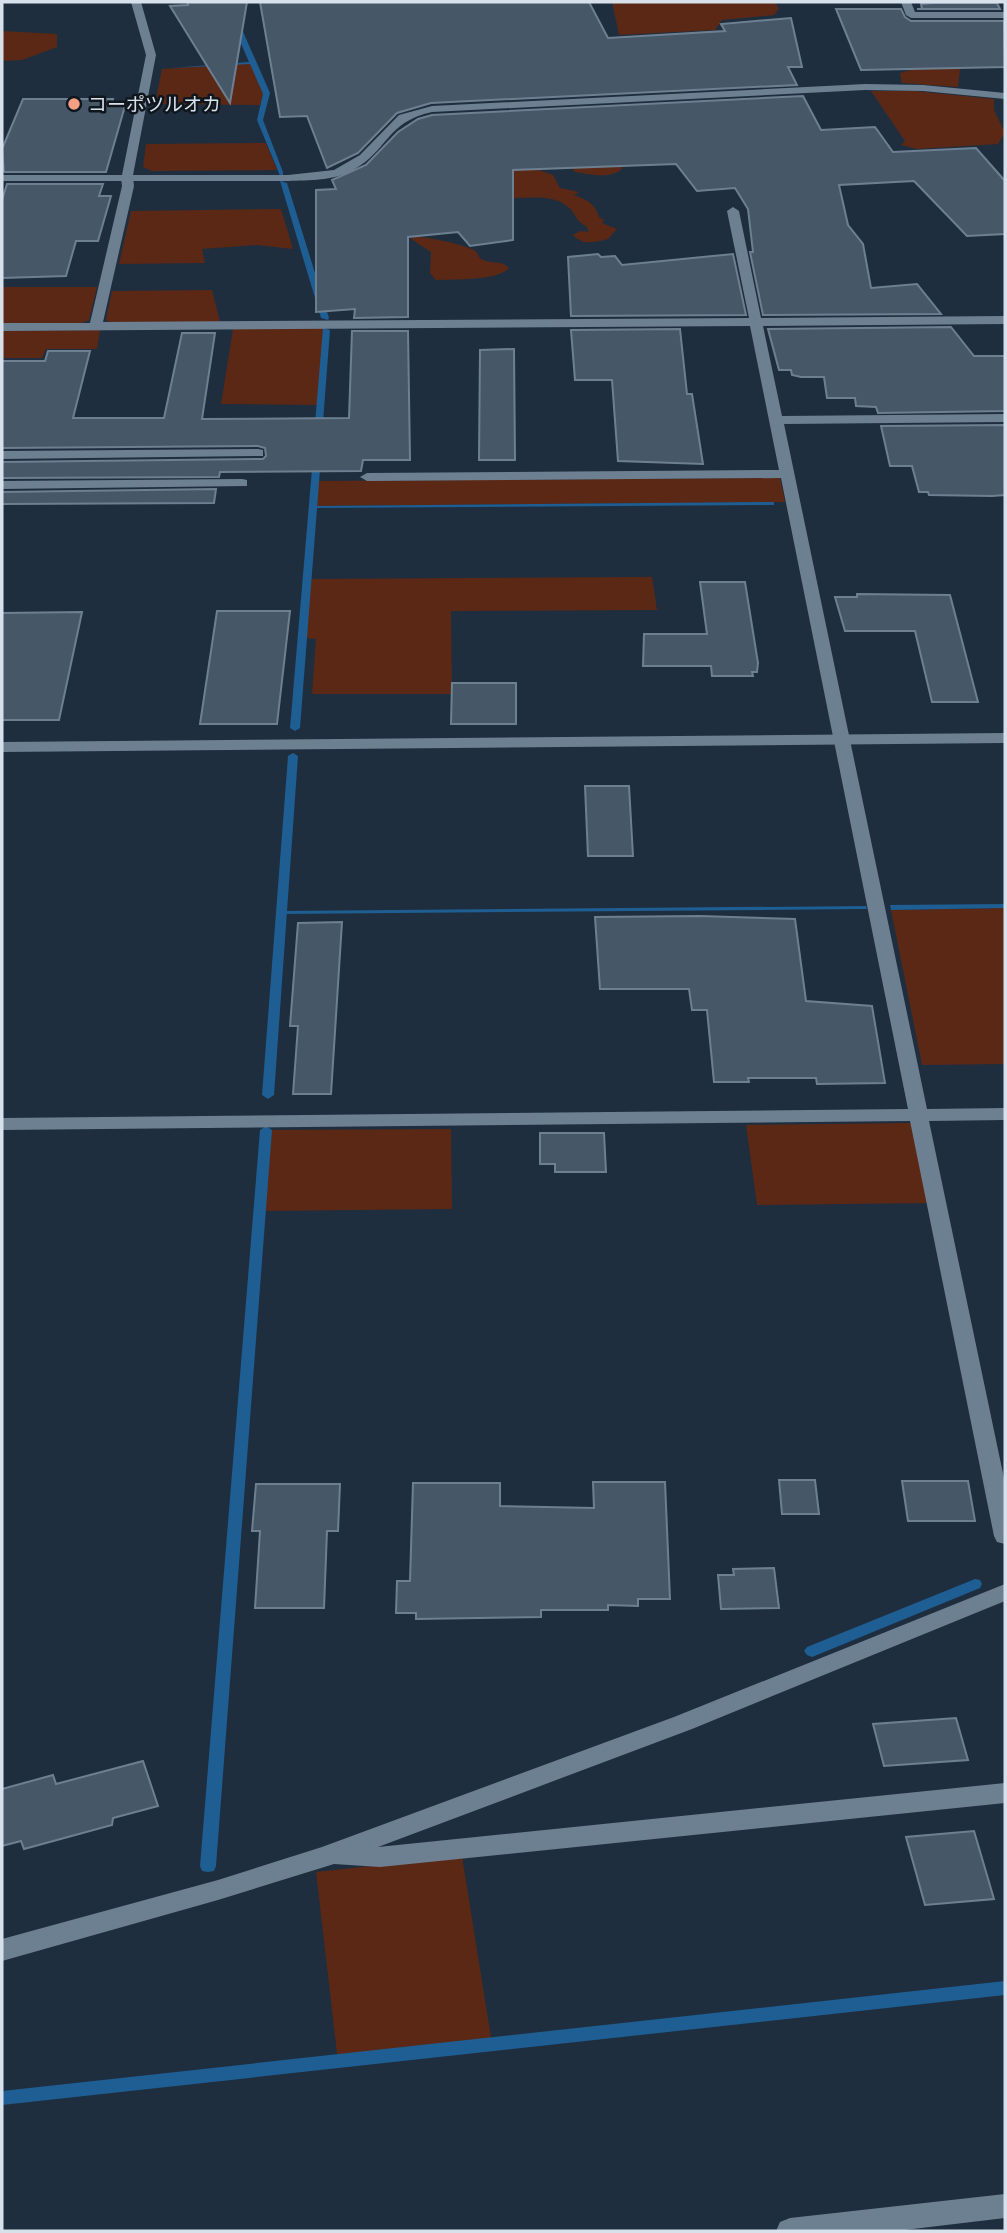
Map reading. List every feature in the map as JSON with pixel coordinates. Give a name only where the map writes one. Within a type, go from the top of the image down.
[{"type":"street","points":[[96,326],[128,186],[127,178],[151,55],[148,36],[136,2]]},
{"type":"street","points":[[906,2],[911,15],[1005,15]]},
{"type":"street","points":[[2,178],[288,178],[333,173],[349,167],[365,155],[396,119],[432,108],[877,87],[1005,96]]},
{"type":"street","points":[[733,211],[921,1115],[1005,1536]]},
{"type":"street","points":[[2,327],[1005,320]]},
{"type":"street","points":[[777,420],[1005,418]]},
{"type":"street","points":[[2,455],[258,453]]},
{"type":"street","points":[[367,477],[789,474]]},
{"type":"street","points":[[2,485],[242,483]]},
{"type":"street","points":[[2,747],[1005,738]]},
{"type":"street","points":[[2,1124],[1005,1114]]},
{"type":"street","points":[[2,1950],[218,1891],[329,1855],[683,1723],[1005,1592]]},
{"type":"street","points":[[329,1855],[380,1857],[1005,1793]]},
{"type":"street","points":[[790,2231],[1005,2206]]},
{"type":"shaded area","points":[[612,2],[775,2],[779,9],[774,15],[722,20],[715,30],[619,35]]},
{"type":"shaded area","points":[[2,31],[57,34],[57,47],[22,60],[2,61]]},
{"type":"shaded area","points":[[250,63],[263,94],[260,105],[155,104],[162,69]]},
{"type":"shaded area","points":[[918,68],[960,69],[958,87],[902,83],[900,73]]},
{"type":"shaded area","points":[[871,91],[914,91],[994,99],[994,110],[1005,133],[998,144],[917,149],[901,145],[905,141]]},
{"type":"shaded area","points":[[266,143],[277,170],[152,171],[143,167],[146,144]]},
{"type":"shaded area","points":[[587,151],[595,164],[622,166],[622,169],[611,174],[593,175],[575,172],[567,161],[541,161],[539,170],[553,175],[560,188],[579,192],[574,195],[593,205],[599,217],[604,220],[602,223],[617,229],[608,239],[589,242],[581,241],[573,235],[580,231],[589,232],[571,209],[561,203],[547,198],[509,198],[501,187],[470,179],[481,167],[508,153]]},
{"type":"shaded area","points":[[281,209],[293,249],[257,245],[202,249],[205,263],[119,264],[131,211]]},
{"type":"shaded area","points":[[414,236],[474,250],[483,260],[509,268],[486,277],[436,280],[430,273],[431,252],[411,239]]},
{"type":"shaded area","points":[[2,287],[97,287],[89,320],[82,323],[2,323]]},
{"type":"shaded area","points":[[212,290],[220,322],[112,323],[106,320],[112,291]]},
{"type":"shaded area","points":[[324,328],[318,405],[221,404],[233,329]]},
{"type":"shaded area","points":[[100,330],[97,349],[46,349],[42,358],[2,358],[2,331]]},
{"type":"shaded area","points":[[780,478],[785,502],[314,506],[316,481]]},
{"type":"shaded area","points":[[652,577],[657,610],[451,611],[452,694],[312,694],[316,639],[304,638],[308,579]]},
{"type":"shaded area","points":[[1005,908],[1005,1064],[922,1065],[891,910]]},
{"type":"shaded area","points":[[913,1123],[930,1203],[757,1205],[746,1125]]},
{"type":"shaded area","points":[[451,1129],[452,1209],[260,1211],[266,1130]]},
{"type":"shaded area","points":[[462,1856],[492,2044],[338,2062],[316,1872]]},
{"type":"water","points":[[223,2],[230,2],[270,93],[263,120],[283,172],[283,183],[257,120],[263,94],[250,64],[171,68],[249,62]]},
{"type":"water","points":[[774,502],[774,505],[314,508],[314,506]]},
{"type":"water","points":[[1005,904],[1005,908],[891,910],[890,905]]},
{"type":"water","points":[[866,906],[867,909],[282,914],[281,911]]},
{"type":"building","points":[[187,2],[247,2],[230,103],[170,6],[188,5]]},
{"type":"building","points":[[260,2],[589,2],[608,38],[725,31],[721,24],[791,18],[802,67],[788,67],[797,85],[431,103],[397,113],[358,153],[327,168],[307,116],[280,117]]},
{"type":"building","points":[[933,3],[997,3],[1000,9],[922,9],[921,4]]},
{"type":"building","points":[[836,9],[901,9],[911,21],[1004,21],[1005,67],[861,70]]},
{"type":"building","points":[[803,96],[821,130],[875,127],[893,152],[976,148],[1005,181],[1005,234],[967,236],[914,181],[839,185],[848,225],[863,244],[871,288],[917,284],[941,314],[763,315],[750,252],[753,252],[748,209],[735,188],[697,191],[676,164],[513,170],[513,240],[470,246],[458,232],[408,237],[408,317],[354,318],[355,309],[316,312],[316,190],[336,189],[332,180],[366,165],[398,132],[418,119],[432,115]]},
{"type":"building","points":[[23,99],[113,99],[111,106],[125,106],[106,172],[4,172],[2,149]]},
{"type":"building","points":[[7,184],[103,184],[99,196],[111,196],[98,241],[76,241],[66,276],[2,278],[2,200]]},
{"type":"building","points":[[598,254],[601,257],[615,256],[622,265],[733,254],[746,315],[571,316],[568,257]]},
{"type":"building","points":[[951,327],[974,356],[1005,356],[1005,411],[878,413],[876,407],[856,406],[855,398],[827,398],[824,377],[801,377],[792,375],[791,370],[779,370],[768,329]]},
{"type":"building","points":[[680,329],[687,394],[692,394],[703,464],[618,461],[612,380],[575,380],[571,330]]},
{"type":"building","points":[[352,331],[408,331],[410,460],[363,460],[361,471],[220,472],[219,477],[2,478],[2,462],[263,459],[266,456],[265,448],[258,446],[2,448],[2,361],[45,361],[48,351],[90,351],[73,418],[164,418],[182,333],[215,333],[202,419],[349,418]]},
{"type":"building","points":[[514,349],[515,460],[479,460],[480,350]]},
{"type":"building","points":[[1005,425],[1005,495],[992,496],[929,495],[928,492],[919,492],[912,466],[890,466],[881,426]]},
{"type":"building","points":[[216,489],[214,503],[2,504],[2,492]]},
{"type":"building","points":[[700,582],[745,582],[758,663],[757,672],[752,672],[753,676],[712,676],[711,666],[643,666],[644,634],[707,634]]},
{"type":"building","points":[[857,594],[950,595],[978,702],[932,702],[915,631],[845,631],[835,597],[857,597]]},
{"type":"building","points":[[217,611],[290,611],[277,724],[200,724]]},
{"type":"building","points":[[82,612],[59,720],[2,720],[2,613]]},
{"type":"building","points":[[452,683],[516,683],[516,724],[451,724]]},
{"type":"building","points":[[585,786],[629,786],[633,856],[588,856]]},
{"type":"building","points":[[595,917],[795,919],[806,1001],[872,1006],[885,1083],[817,1084],[816,1078],[748,1078],[749,1082],[714,1082],[707,1010],[692,1010],[689,989],[600,989]]},
{"type":"building","points":[[342,922],[331,1094],[293,1094],[298,1026],[290,1026],[298,923]]},
{"type":"building","points":[[540,1133],[604,1133],[606,1172],[555,1172],[555,1164],[540,1164]]},
{"type":"building","points":[[779,1480],[815,1480],[819,1514],[782,1514]]},
{"type":"building","points":[[902,1481],[968,1481],[975,1521],[908,1521]]},
{"type":"building","points":[[593,1482],[665,1482],[670,1599],[638,1599],[638,1606],[608,1605],[608,1610],[541,1610],[541,1617],[416,1619],[416,1613],[396,1613],[397,1581],[410,1581],[413,1483],[500,1483],[500,1506],[594,1508]]},
{"type":"building","points":[[256,1484],[340,1484],[338,1531],[327,1531],[324,1608],[255,1608],[260,1531],[252,1531]]},
{"type":"building","points":[[774,1568],[779,1608],[721,1609],[718,1575],[734,1575],[733,1569]]},
{"type":"building","points":[[956,1718],[968,1760],[884,1766],[873,1724]]},
{"type":"building","points":[[143,1761],[158,1806],[113,1818],[112,1825],[24,1849],[21,1841],[2,1846],[2,1789],[53,1775],[56,1784]]},
{"type":"building","points":[[974,1831],[994,1899],[925,1905],[906,1837]]},
{"type":"waterway","points":[[283,183],[325,318]]},
{"type":"waterway","points":[[318,435],[326,330]]},
{"type":"waterway","points":[[295,728],[317,457]]},
{"type":"waterway","points":[[268,1095],[293,756]]},
{"type":"waterway","points":[[208,1866],[266,1130]]},
{"type":"waterway","points":[[812,1651],[975,1584]]},
{"type":"waterway","points":[[2,2098],[1005,1988]]},
{"type":"place","name":"コーポツルオカ","points":[[74,104]]}]
